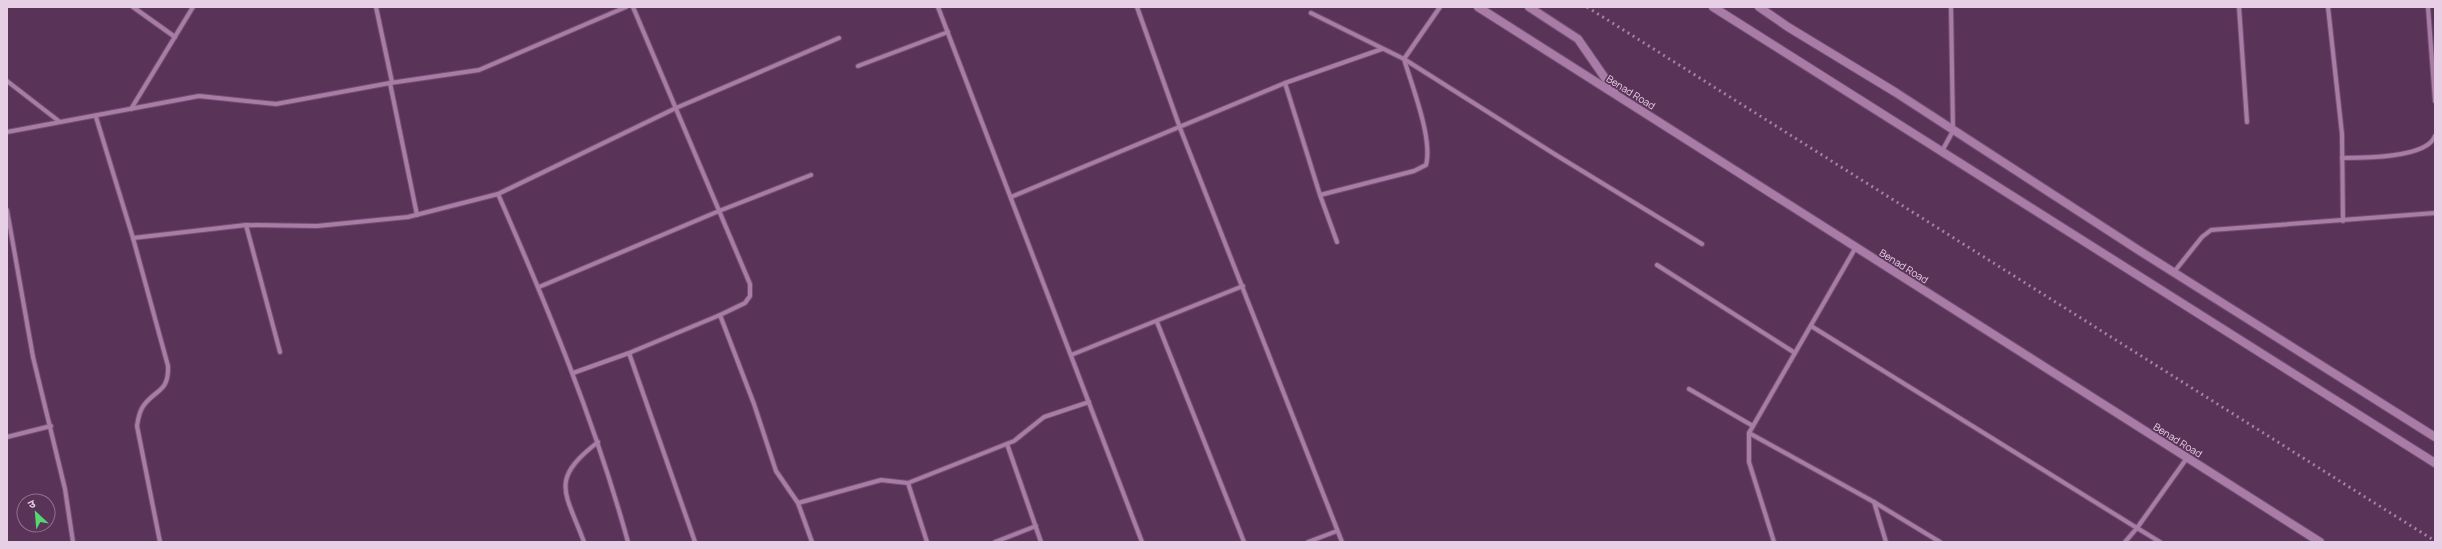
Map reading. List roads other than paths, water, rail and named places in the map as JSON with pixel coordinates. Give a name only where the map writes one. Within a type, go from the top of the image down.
[{"type":"street","points":[[133,7],[175,37]]},
{"type":"street","points":[[131,109],[193,7]]},
{"type":"street","points":[[376,7],[416,215]]},
{"type":"street","points":[[7,132],[96,117],[199,96],[276,104],[391,83],[479,70],[626,7]]},
{"type":"street","points":[[573,373],[630,353],[720,315],[745,302],[750,296],[750,284],[633,7]]},
{"type":"street","points":[[938,7],[1142,542]]},
{"type":"street","points":[[1404,59],[1440,7]]},
{"type":"street","name":"Benad Road","points":[[1478,7],[2320,542]]},
{"type":"street","points":[[1529,7],[1578,39],[1616,95]]},
{"type":"street","points":[[1713,7],[2435,463]]},
{"type":"street","points":[[1759,7],[2435,437]]},
{"type":"street","points":[[1942,151],[1953,131],[1952,7]]},
{"type":"street","points":[[2239,7],[2247,122]]},
{"type":"street","points":[[2328,7],[2342,134],[2342,221]]},
{"type":"street","points":[[2428,7],[2435,101]]},
{"type":"street","points":[[1137,8],[1180,128],[1342,542]]},
{"type":"street","points":[[1311,13],[1404,59],[1556,155],[1702,244]]},
{"type":"street","points":[[858,66],[948,32]]},
{"type":"street","points":[[133,238],[246,224],[317,226],[416,215],[498,194],[676,108],[840,38]]},
{"type":"street","points":[[1011,197],[1180,128],[1285,83],[1382,49]]},
{"type":"street","points":[[1320,195],[1414,171],[1426,165],[1429,155],[1426,137],[1404,59]]},
{"type":"street","points":[[7,81],[60,122]]},
{"type":"street","points":[[1285,83],[1320,195],[1337,242]]},
{"type":"street","points":[[96,117],[133,238],[168,366],[168,377],[165,384],[160,392],[144,404],[139,414],[137,426],[160,542]]},
{"type":"street","points":[[2342,158],[2378,158],[2424,148],[2433,143],[2435,136]]},
{"type":"street","points":[[539,287],[719,211],[811,175]]},
{"type":"street","points":[[498,194],[539,287],[573,373],[610,478],[628,542]]},
{"type":"street","points":[[7,210],[33,357],[51,426],[65,490],[73,542]]},
{"type":"street","points":[[2174,272],[2202,237],[2212,230],[2435,213]]},
{"type":"street","points":[[246,224],[280,352]]},
{"type":"street","points":[[1774,542],[1749,462],[1749,433],[1856,248]]},
{"type":"street","points":[[1657,265],[1795,353]]},
{"type":"street","points":[[1071,355],[1157,322],[1243,286]]},
{"type":"street","points":[[720,315],[754,404],[776,471],[798,502],[812,542]]},
{"type":"street","points":[[1157,322],[1244,542]]},
{"type":"street","points":[[1811,326],[2160,542]]},
{"type":"street","points":[[630,353],[695,542]]},
{"type":"street","points":[[1688,388],[1753,426]]},
{"type":"street","points":[[798,502],[880,480],[908,483],[1014,441],[1044,417],[1089,402]]},
{"type":"street","points":[[7,437],[51,426]]},
{"type":"street","points":[[1749,433],[1874,502],[1940,542]]},
{"type":"street","points":[[584,542],[565,492],[565,480],[578,458],[598,442]]},
{"type":"street","points":[[1007,444],[1041,542]]},
{"type":"street","points":[[2125,542],[2137,528],[2187,458]]},
{"type":"street","points":[[908,483],[927,542]]},
{"type":"street","points":[[1874,502],[1886,542]]},
{"type":"street","points":[[995,542],[1036,526]]},
{"type":"street","points":[[1308,542],[1337,531]]},
{"type":"railway","points":[[1587,7],[2435,541]]}]
